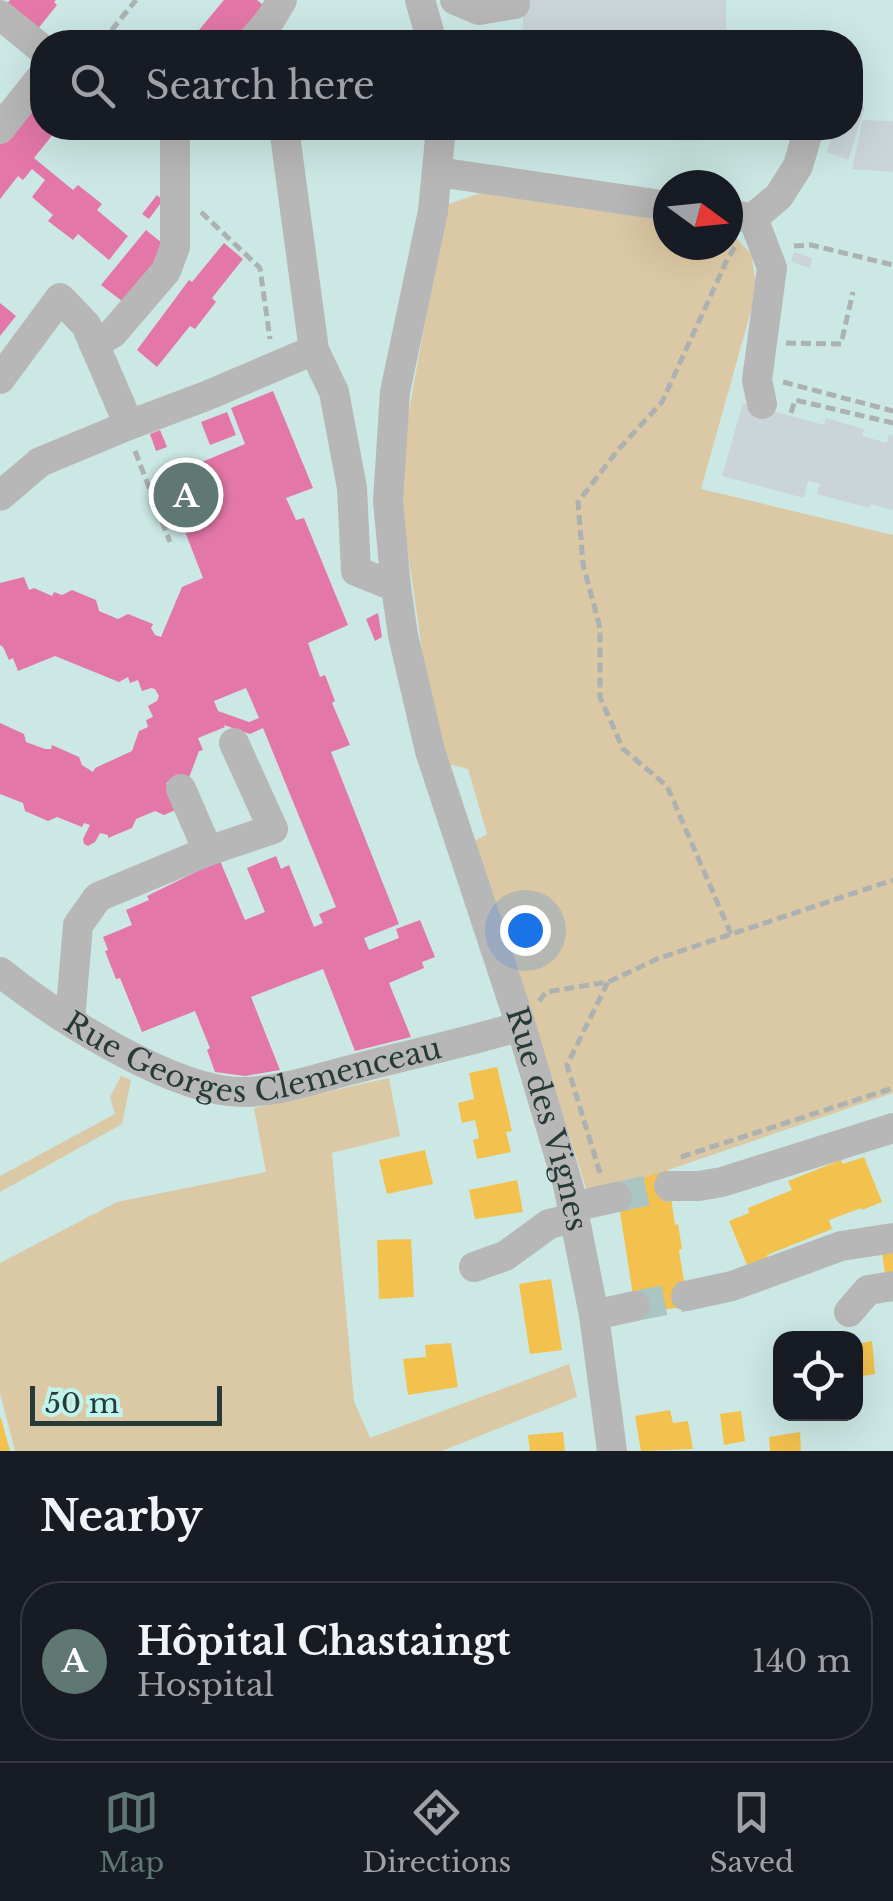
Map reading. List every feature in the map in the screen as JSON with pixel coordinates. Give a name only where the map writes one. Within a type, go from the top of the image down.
[{"type":"street","points":[[420,0],[429,30]]},
{"type":"street","points":[[454,0],[480,10],[515,4]]},
{"type":"street","points":[[4,25],[30,41]]},
{"type":"street","points":[[0,129],[30,91]]},
{"type":"street","points":[[94,344],[113,333],[166,271],[176,247],[175,140]]},
{"type":"street","points":[[286,140],[314,350],[334,392],[352,488],[356,571],[396,587]]},
{"type":"street","name":"Rue des Vignes","points":[[440,140],[429,229],[395,392],[388,500],[396,587],[430,751],[522,1026],[568,1185],[594,1315],[612,1451]]},
{"type":"street","points":[[743,214],[779,196],[798,166],[806,140]]},
{"type":"street","points":[[438,172],[653,204]]},
{"type":"street","points":[[743,220],[766,252],[772,268],[756,380],[776,399]]},
{"type":"street","points":[[0,379],[60,298],[86,325],[130,432]]},
{"type":"street","points":[[0,496],[40,462],[130,432],[314,350]]},
{"type":"street","points":[[70,1020],[78,925],[98,897],[208,851],[273,829],[234,743]]},
{"type":"street","points":[[181,789],[208,851]]},
{"type":"street","name":"Rue Georges Clemenceau","points":[[0,972],[28,995],[124,1053],[200,1085],[243,1092],[284,1086],[522,1026]]},
{"type":"street","points":[[671,1173],[699,1186],[722,1182],[893,1128]]},
{"type":"street","points":[[474,1267],[505,1256],[549,1224],[614,1186]]},
{"type":"street","points":[[686,1296],[732,1286],[841,1246],[893,1238]]},
{"type":"street","points":[[848,1312],[868,1290],[893,1286]]},
{"type":"street","points":[[594,1315],[634,1306]]},
{"type":"path","points":[[112,30],[136,0]]},
{"type":"path","points":[[176,190],[260,268],[274,367]]},
{"type":"path","points":[[766,252],[811,245],[893,265]]},
{"type":"path","points":[[726,260],[662,402],[578,502],[583,564],[600,628],[600,697],[623,749],[667,786],[731,934]]},
{"type":"path","points":[[782,342],[840,344],[852,292]]},
{"type":"path","points":[[776,399],[893,411]]},
{"type":"path","points":[[776,399],[893,424]]},
{"type":"path","points":[[130,432],[170,542]]},
{"type":"path","points":[[522,1026],[546,992],[608,982],[657,959],[893,880]]},
{"type":"path","points":[[608,982],[567,1065],[600,1173],[614,1186]]},
{"type":"path","points":[[671,1173],[893,1088]]},
{"type":"shaded area","points":[[481,193],[653,219],[653,260],[743,260],[743,245],[751,254],[757,289],[701,489],[893,535],[893,1093],[589,1197],[475,841],[487,834],[468,769],[448,764],[430,705],[402,511],[402,450],[446,205]]},
{"type":"shaded area","points":[[121,1076],[131,1080],[122,1124],[0,1192],[0,1176],[115,1114],[110,1097]]},
{"type":"shaded area","points":[[389,1078],[400,1136],[332,1153],[354,1401],[370,1438],[569,1364],[577,1397],[442,1451],[15,1451],[0,1393],[0,1263],[117,1202],[266,1172],[254,1108]]},
{"type":"building: Homes","points":[[497,1067],[512,1131],[506,1132],[511,1152],[477,1159],[473,1140],[479,1138],[475,1120],[462,1123],[458,1103],[474,1099],[469,1073]]},
{"type":"building: Homes","points":[[425,1150],[433,1184],[387,1194],[379,1160]]},
{"type":"building: Homes","points":[[864,1157],[882,1202],[829,1220],[832,1229],[767,1255],[768,1259],[748,1267],[729,1221],[749,1213],[748,1208],[792,1190],[788,1181],[841,1160],[843,1164]]},
{"type":"building: Homes","points":[[667,1170],[688,1306],[636,1314],[616,1187]]},
{"type":"building: Homes","points":[[517,1180],[523,1212],[475,1219],[469,1190]]},
{"type":"building: Homes","points":[[411,1239],[414,1297],[379,1299],[377,1240]]},
{"type":"building: Homes","points":[[893,1251],[893,1273],[885,1274],[882,1252]]},
{"type":"building: Homes","points":[[551,1279],[562,1350],[530,1354],[519,1284]]},
{"type":"building: Homes","points":[[872,1341],[875,1374],[863,1376],[863,1343]]},
{"type":"building: Homes","points":[[451,1343],[458,1387],[408,1395],[403,1359],[426,1357],[425,1345]]},
{"type":"building: Homes","points":[[670,1410],[673,1423],[688,1421],[693,1449],[641,1451],[635,1416]]},
{"type":"building: Homes","points":[[741,1411],[745,1441],[724,1445],[720,1414]]},
{"type":"building: Homes","points":[[1,1418],[10,1451],[0,1451]]},
{"type":"building: Homes","points":[[563,1432],[565,1451],[530,1451],[528,1435]]},
{"type":"building: Homes","points":[[800,1432],[801,1451],[770,1451],[769,1437]]},
{"type":"building: Health","points":[[10,0],[56,0],[57,5],[37,30],[5,6]]},
{"type":"building: Health","points":[[224,0],[257,0],[263,5],[243,30],[199,30]]},
{"type":"building: Health","points":[[30,105],[30,140],[48,140],[34,158],[73,190],[78,185],[102,204],[97,210],[128,236],[109,260],[78,234],[73,240],[48,221],[53,215],[32,197],[45,180],[32,169],[23,180],[18,176],[0,199],[0,133]]},
{"type":"building: Health","points":[[157,195],[163,200],[149,219],[142,214]]},
{"type":"building: Health","points":[[146,230],[167,247],[122,301],[101,285]]},
{"type":"building: Health","points":[[224,243],[243,259],[212,298],[216,302],[195,329],[190,326],[157,367],[137,350],[189,280],[192,282]]},
{"type":"building: Health","points":[[0,303],[16,316],[0,336]]},
{"type":"building: Health","points":[[273,391],[313,488],[286,498],[296,520],[304,518],[348,625],[308,643],[320,677],[325,675],[350,745],[331,752],[399,924],[364,938],[369,950],[399,938],[396,929],[420,920],[435,957],[422,962],[424,968],[389,983],[411,1037],[355,1051],[323,969],[251,997],[280,1070],[245,1076],[215,1072],[195,1011],[142,1032],[105,951],[108,950],[103,937],[132,925],[126,910],[204,868],[171,781],[166,783],[176,810],[164,815],[155,811],[136,819],[132,828],[108,838],[100,833],[88,846],[83,839],[90,825],[84,823],[82,827],[57,817],[48,821],[25,811],[23,803],[0,794],[0,723],[24,734],[26,742],[45,749],[52,745],[79,757],[82,765],[93,772],[132,751],[139,731],[148,727],[146,720],[153,717],[148,706],[159,696],[155,689],[142,691],[138,680],[130,683],[128,677],[119,682],[55,656],[18,671],[13,658],[9,660],[0,645],[0,583],[24,577],[29,590],[34,588],[52,596],[54,592],[62,595],[72,590],[96,600],[99,611],[118,619],[128,614],[153,624],[155,635],[161,637],[182,587],[203,578],[161,479],[245,444],[231,408]],"holes":[[[246,688],[259,718],[249,722],[218,711],[214,701]],[[224,725],[250,734],[263,728],[336,907],[319,914],[323,923],[314,927],[289,865],[281,869],[276,856],[247,868],[265,912],[245,920],[187,783],[199,751],[203,750],[198,738]]]},
{"type":"building: Health","points":[[227,412],[236,435],[210,445],[201,422]]},
{"type":"building: Health","points":[[160,430],[167,447],[156,451],[150,434]]},
{"type":"building: Health","points":[[378,613],[382,637],[375,641],[366,619]]},
{"type":"building: Other","points":[[523,0],[726,0],[726,30],[523,30]]},
{"type":"building: Other","points":[[863,120],[893,121],[893,172],[852,169],[859,140],[863,140]]},
{"type":"building: Other","points":[[830,140],[854,140],[848,160],[827,152]]},
{"type":"building: Other","points":[[794,252],[812,258],[810,268],[791,262]]},
{"type":"building: Other","points":[[743,403],[824,425],[826,418],[864,429],[862,436],[887,443],[889,434],[893,435],[893,510],[817,494],[820,484],[808,481],[804,498],[722,476]]},
{"type":"tunnel","points":[[617,1197],[669,1186]]},
{"type":"tunnel","points":[[635,1306],[686,1296]]},
{"type":"place","name":"Hôpital Chastaingt","points":[[186,495]]}]
